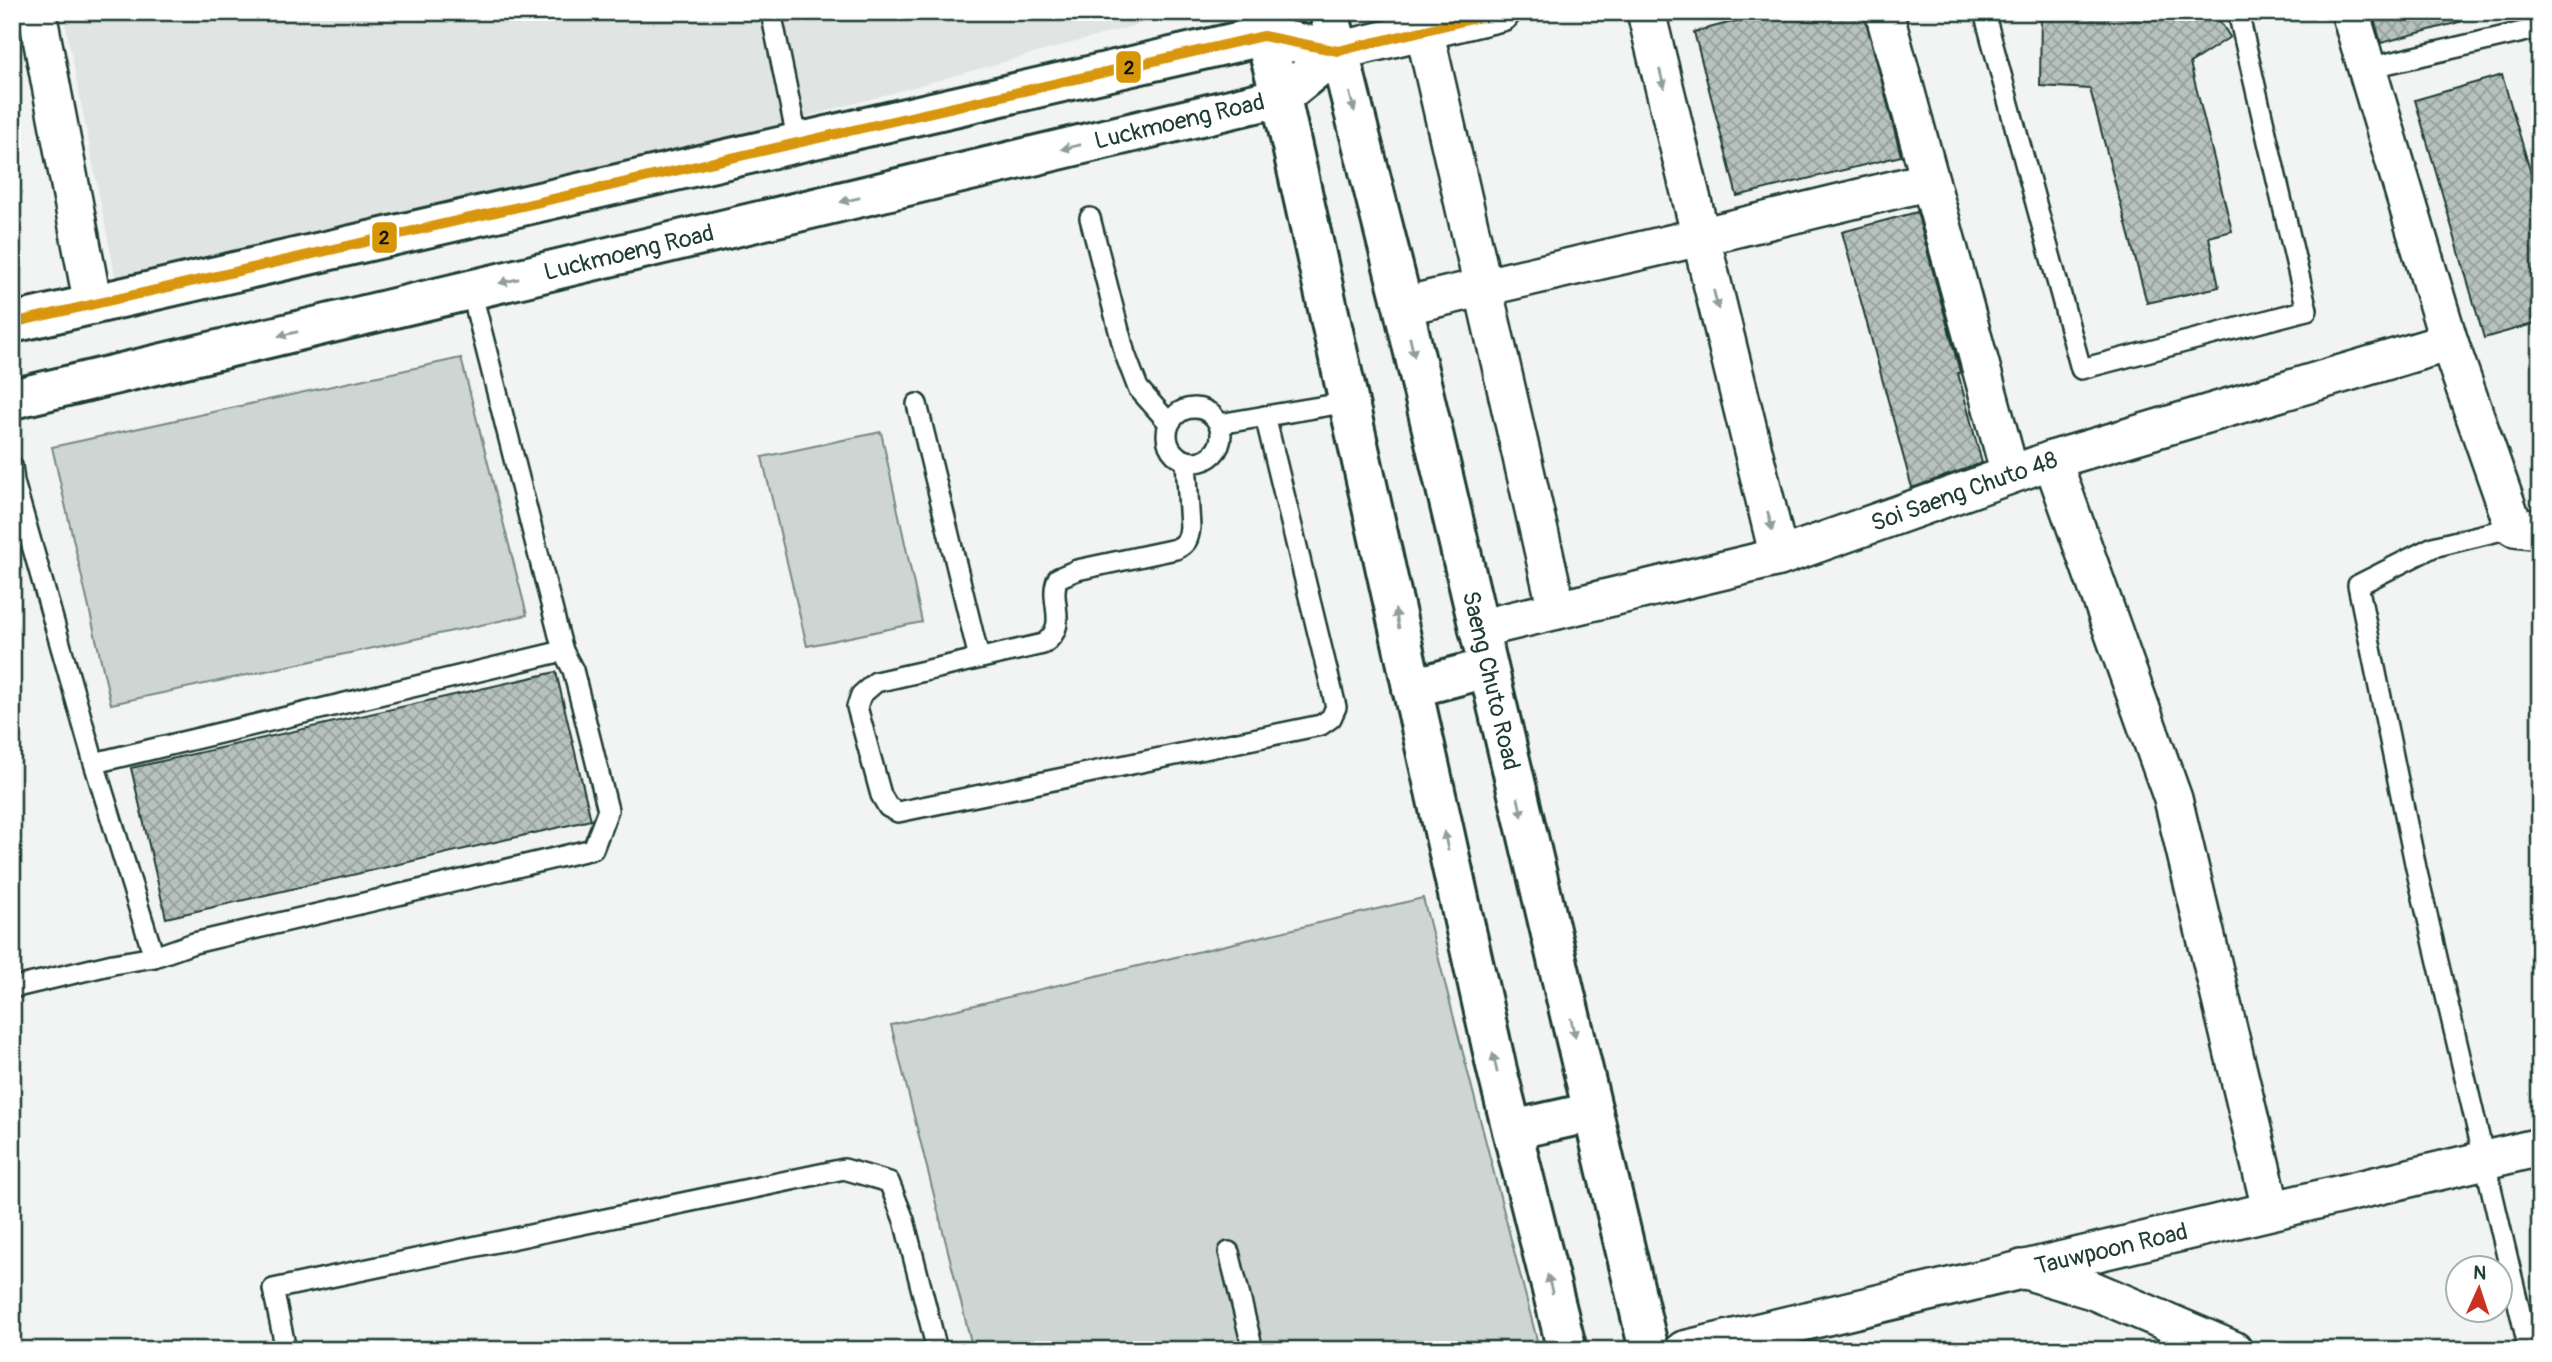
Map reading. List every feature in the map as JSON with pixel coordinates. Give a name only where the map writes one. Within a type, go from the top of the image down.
[{"type":"main road","name":"Saeng Chuto Road","points":[[1329,12],[1403,306],[1649,1350]]},
{"type":"main road","points":[[12,323],[799,143],[1261,24],[1338,51]]},
{"type":"main road","points":[[1261,24],[1281,97],[1512,1130],[1567,1350]]},
{"type":"main road","name":"Luckmoeng Road","points":[[12,399],[1281,97],[1338,51]]},
{"type":"main road","points":[[1412,688],[1487,668]]},
{"type":"main road","points":[[1512,1130],[1593,1112]]},
{"type":"street","points":[[37,12],[93,304]]},
{"type":"street","points":[[1338,51],[1423,21],[1501,12]]},
{"type":"street","points":[[1646,12],[1779,557]]},
{"type":"street","points":[[1884,12],[2010,474]]},
{"type":"street","points":[[2350,12],[2449,342],[2527,528]]},
{"type":"street","points":[[1423,21],[1557,610]]},
{"type":"street","points":[[1403,306],[1930,181]]},
{"type":"street","name":"Soi Saeng Chuto 48","points":[[1478,629],[1779,557],[2052,460],[2449,342]]},
{"type":"street","points":[[2052,460],[2173,799],[2271,1209]]},
{"type":"street","name":"Tauwpoon Road","points":[[1684,1350],[2540,1147]]},
{"type":"street","points":[[2021,1269],[2092,1290],[2233,1350]]},
{"type":"lane","points":[[771,12],[799,143]]},
{"type":"lane","points":[[1984,12],[2081,369],[2307,310],[2238,12]]},
{"type":"lane","points":[[2368,68],[2540,28]]},
{"type":"lane","points":[[1090,218],[1129,365],[1138,388],[1169,422]]},
{"type":"lane","points":[[12,988],[155,957],[194,943],[593,849],[608,810],[573,670],[563,651],[471,290]]},
{"type":"lane","points":[[1219,424],[1349,402]]},
{"type":"lane","points":[[917,404],[979,658]]},
{"type":"lane","points":[[1194,407],[1209,412],[1219,424],[1222,439],[1214,453],[1201,461],[1186,461],[1173,452],[1167,438],[1169,422],[1179,411],[1194,407]]},
{"type":"lane","points":[[1186,461],[1190,527],[1185,545],[1065,573],[1058,578],[1054,586],[1056,627],[1052,637],[1043,644],[876,682],[860,695],[857,707],[881,796],[888,807],[898,812],[1321,725],[1331,718],[1336,706],[1265,416]]},
{"type":"lane","points":[[12,466],[14,482],[94,763],[155,957]]},
{"type":"lane","points":[[2527,528],[2433,547],[2358,585],[2416,868],[2529,1350]]},
{"type":"lane","points":[[94,763],[563,651]]},
{"type":"lane","points":[[286,1350],[273,1289],[844,1169],[889,1182],[904,1220],[937,1350]]},
{"type":"lane","points":[[1229,1252],[1253,1350]]},
{"type":"shaded area","points":[[63,12],[1183,12],[748,133],[117,285]]},
{"type":"shaded area","points":[[461,358],[527,615],[111,704],[52,447]]},
{"type":"shaded area","points":[[881,432],[922,622],[807,646],[762,457]]},
{"type":"shaded area","points":[[1423,898],[1538,1344],[1515,1350],[973,1350],[891,1025]]},
{"type":"building","points":[[1770,12],[1864,12],[1901,156],[1737,196],[1694,32]]},
{"type":"building","points":[[2041,12],[2214,12],[2230,37],[2190,63],[2232,231],[2209,237],[2219,287],[2147,303],[2090,89],[2040,86]]},
{"type":"building","points":[[2372,12],[2462,12],[2463,21],[2381,43]]},
{"type":"building","points":[[2502,75],[2540,204],[2540,322],[2484,338],[2415,100]]},
{"type":"building","points":[[1917,212],[1982,463],[1912,488],[1842,232]]},
{"type":"building","points":[[556,672],[591,820],[166,918],[131,768]]},
{"type":"transit line","name":"2","points":[[12,323],[1263,36],[1338,51],[1501,12]]}]
